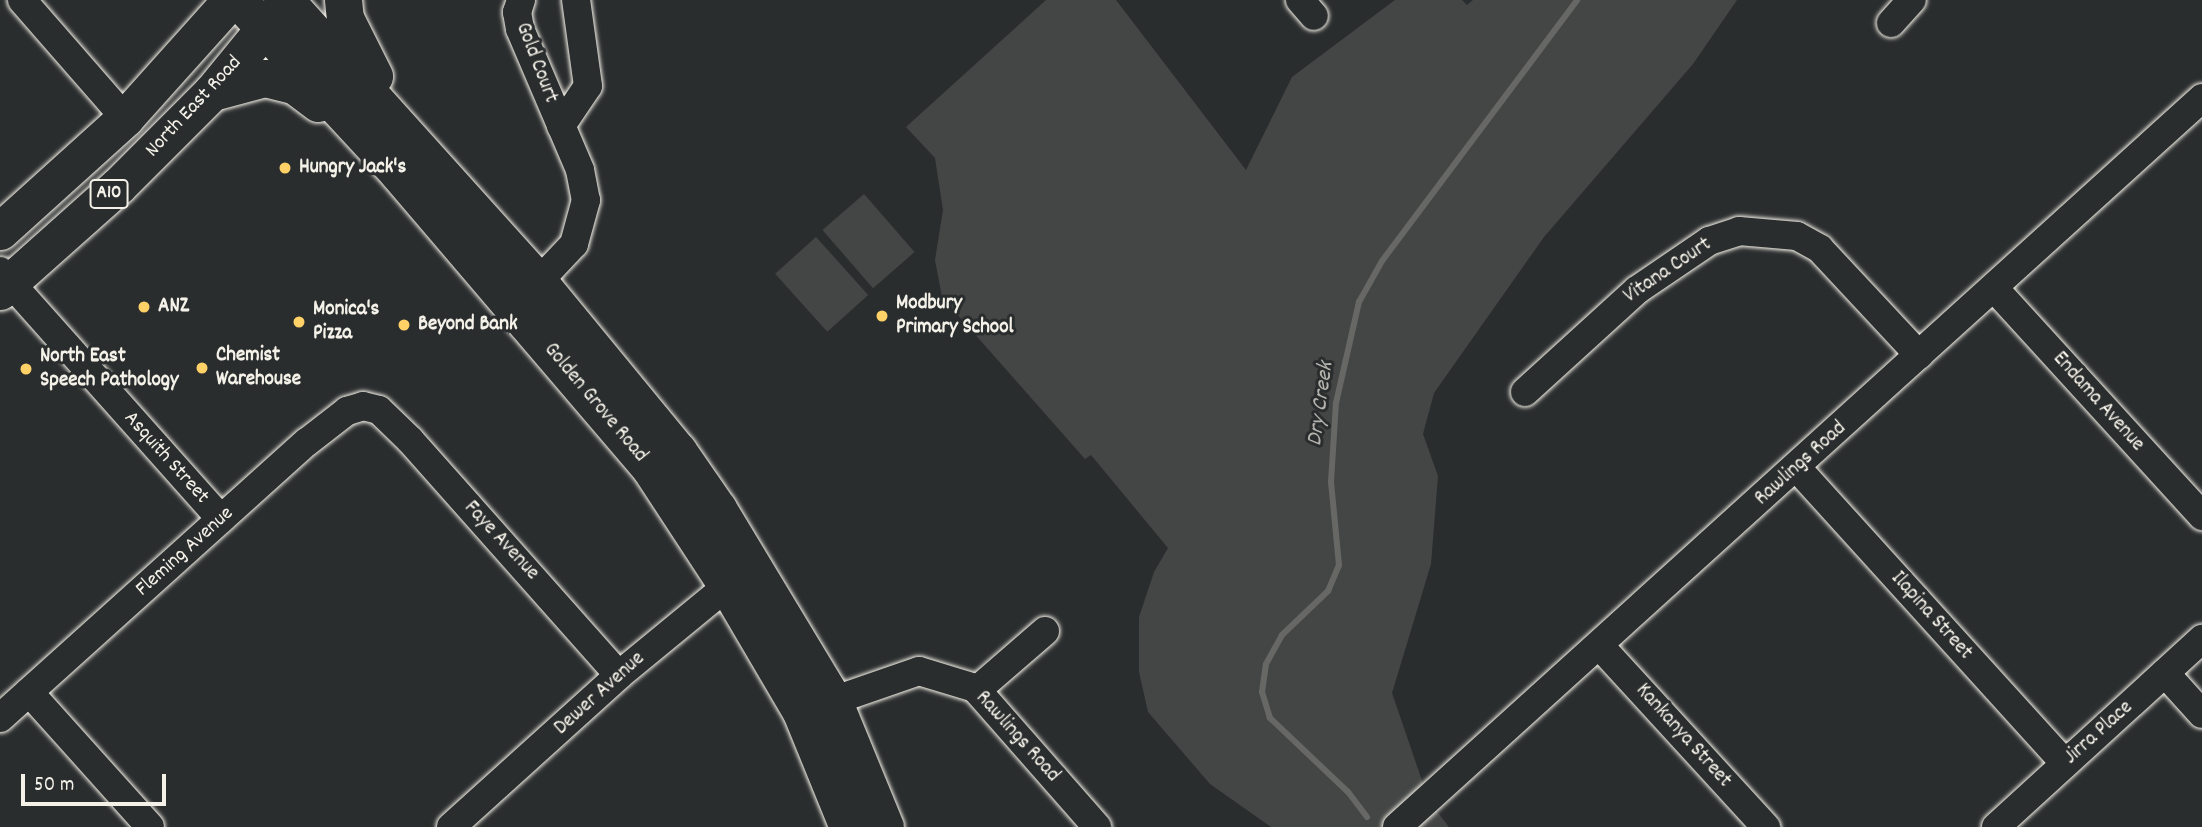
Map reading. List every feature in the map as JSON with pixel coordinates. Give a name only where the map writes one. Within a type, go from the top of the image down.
[{"type":"main road","name":"North East Road","points":[[0,231],[125,118],[231,0]]},
{"type":"main road","name":"Golden Grove Road","points":[[238,0],[280,7],[402,127],[539,282],[678,451],[740,575],[885,827]]},
{"type":"main road","points":[[343,0],[353,37],[402,127]]},
{"type":"main road","name":"North East Road","points":[[3,281],[118,186],[212,92],[280,7]]},
{"type":"main road","name":"Golden Grove Road","points":[[280,7],[369,142],[740,575]]},
{"type":"main road","points":[[212,92],[238,82],[281,80],[369,142]]},
{"type":"main road","name":"Golden Grove Road","points":[[817,706],[848,827]]},
{"type":"street","points":[[22,0],[125,118]]},
{"type":"street","name":"Gold Court","points":[[512,308],[573,244],[584,215],[583,179],[520,29],[517,12],[521,0]]},
{"type":"street","name":"Gold Court","points":[[561,126],[588,86],[576,0]]},
{"type":"street","points":[[1891,23],[1912,0]]},
{"type":"street","name":"Rawlings Road","points":[[1397,827],[1994,288],[2199,108]]},
{"type":"street","name":"Vitana Court","points":[[1525,392],[1637,290],[1709,241],[1739,231],[1797,236],[1820,249],[1920,355]]},
{"type":"street","name":"Asquith Street","points":[[3,281],[221,519]]},
{"type":"street","name":"Endama Avenue","points":[[1994,288],[2202,516]]},
{"type":"street","name":"Fleming Avenue","points":[[0,718],[221,519],[347,411],[363,406],[379,410]]},
{"type":"street","name":"Faye Avenue","points":[[379,410],[619,675]]},
{"type":"street","name":"Ilapina Street","points":[[1797,468],[2065,764]]},
{"type":"street","name":"Dewer Avenue","points":[[451,827],[619,675],[740,575]]},
{"type":"street","points":[[977,690],[1045,631]]},
{"type":"street","name":"Jirra Place","points":[[1996,827],[2202,639]]},
{"type":"street","name":"Kankanya Street","points":[[1600,646],[1766,827]]},
{"type":"street","name":"Rawlings Road","points":[[817,706],[919,671],[977,690],[1097,827]]},
{"type":"street","points":[[2165,673],[2202,714]]},
{"type":"street","points":[[29,692],[150,827]]},
{"type":"shaded area","points":[[1046,0],[1116,0],[1246,170],[1292,77],[1395,0],[1462,0],[1467,5],[1473,0],[1737,0],[1693,64],[1544,237],[1434,393],[1423,434],[1438,476],[1431,564],[1392,693],[1429,801],[1449,827],[1271,827],[1210,784],[1148,712],[1139,672],[1139,617],[1154,572],[1168,548],[1091,455],[1085,459],[942,297],[935,260],[943,210],[935,158],[906,127]]},
{"type":"shaded area","points":[[864,194],[915,252],[873,288],[822,230]]},
{"type":"shaded area","points":[[816,237],[868,295],[827,332],[775,274]]},
{"type":"waterway","name":"Dry Creek","points":[[1367,817],[1348,792],[1270,718],[1262,692],[1266,664],[1282,635],[1328,591],[1339,565],[1331,482],[1336,403],[1359,302],[1382,261],[1577,0]]},
{"type":"place","name":"Hungry Jack's","points":[[285,168]]},
{"type":"place","name":"ANZ","points":[[144,307]]},
{"type":"place","name":"Modbury Primary School","points":[[882,316]]},
{"type":"place","name":"Monica's Pizza","points":[[299,322]]},
{"type":"place","name":"Beyond Bank","points":[[404,325]]},
{"type":"place","name":"Chemist Warehouse","points":[[202,368]]},
{"type":"place","name":"North East Speech Pathology","points":[[26,369]]}]
